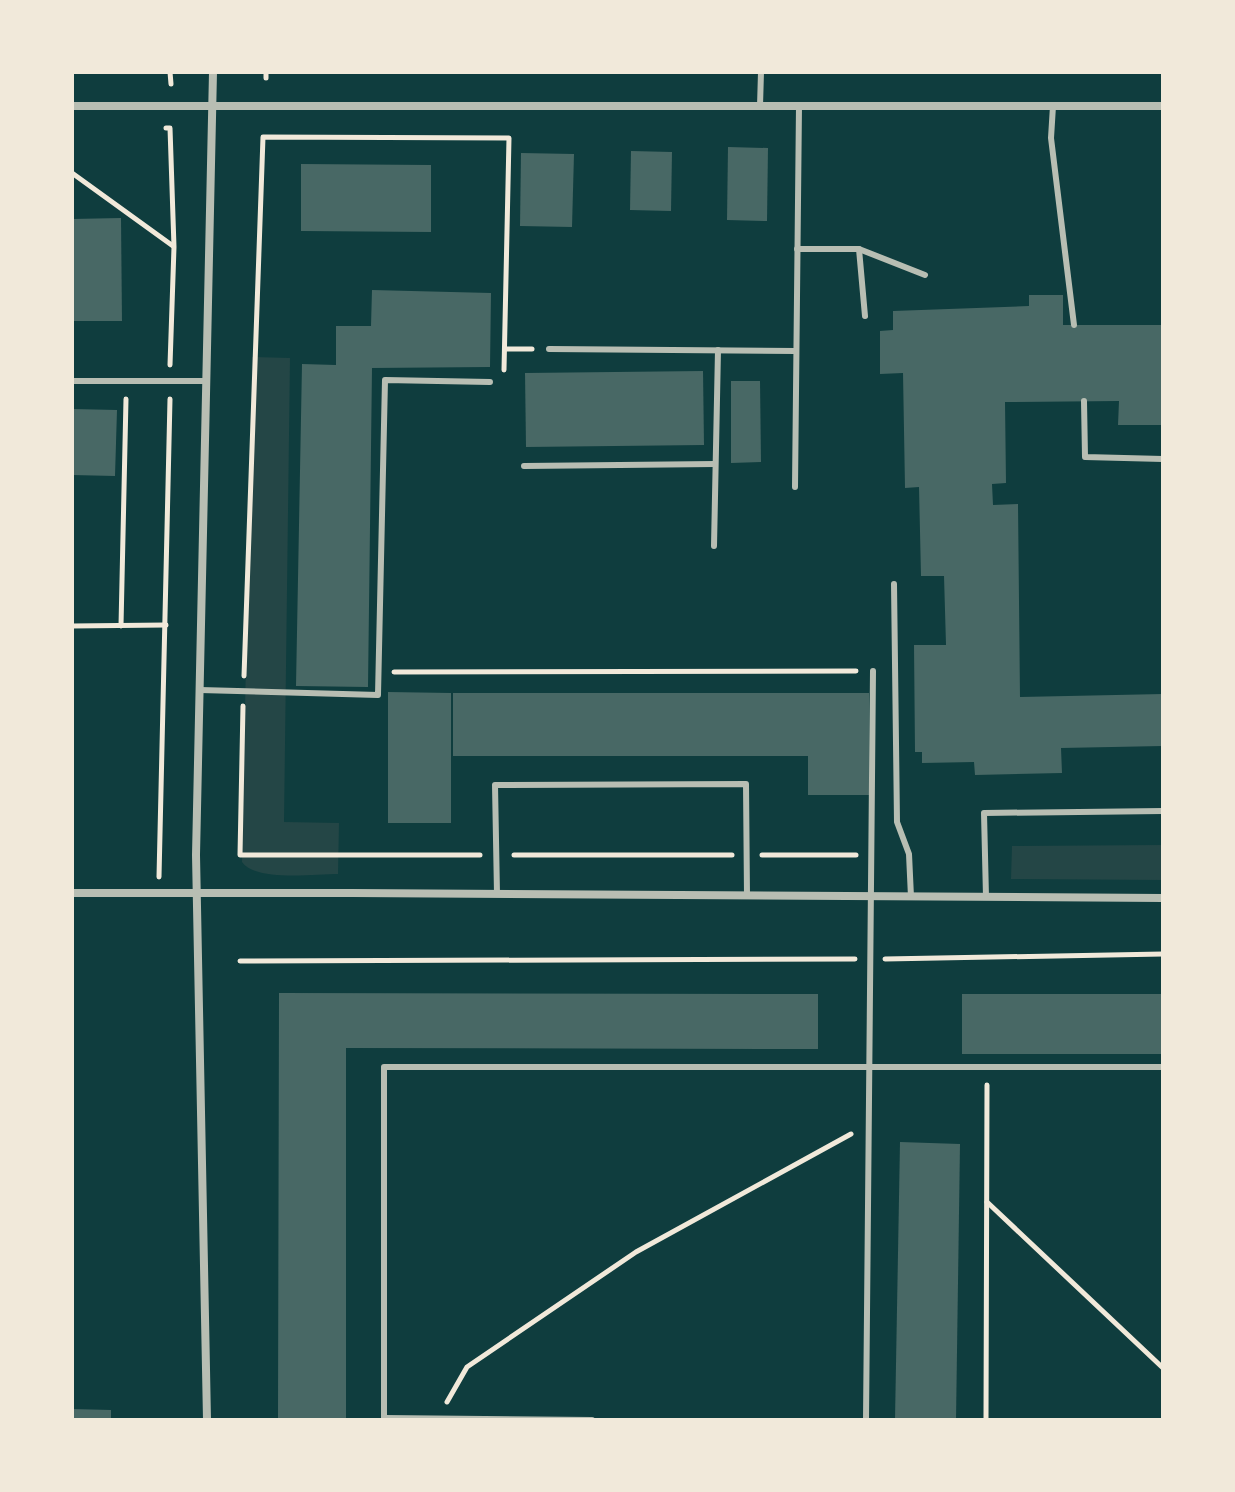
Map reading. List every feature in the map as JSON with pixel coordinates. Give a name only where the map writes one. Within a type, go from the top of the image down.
[{"type":"street","points":[[207,1420],[196,895],[213,72]]},
{"type":"street","points":[[72,106],[1163,106]]},
{"type":"street","points":[[72,893],[1163,898]]},
{"type":"lane","points":[[760,106],[761,72]]},
{"type":"lane","points":[[795,487],[799,106]]},
{"type":"lane","points":[[1053,106],[1051,138],[1074,325]]},
{"type":"lane","points":[[797,249],[859,249],[925,275]]},
{"type":"lane","points":[[859,249],[865,316]]},
{"type":"lane","points":[[549,349],[796,351]]},
{"type":"lane","points":[[714,546],[718,350]]},
{"type":"lane","points":[[200,690],[378,695],[385,380],[490,382]]},
{"type":"lane","points":[[72,381],[207,381]]},
{"type":"lane","points":[[1084,401],[1085,457],[1163,459]]},
{"type":"lane","points":[[524,466],[715,464]]},
{"type":"lane","points":[[894,584],[897,822],[909,854],[911,897]]},
{"type":"lane","points":[[866,1420],[873,671]]},
{"type":"lane","points":[[497,894],[495,785],[746,784],[747,896]]},
{"type":"lane","points":[[986,897],[984,813],[1163,811]]},
{"type":"lane","points":[[592,1420],[384,1419],[384,1067],[1163,1067]]},
{"type":"path","points":[[170,72],[171,84]]},
{"type":"path","points":[[158,894],[174,247],[170,128]]},
{"type":"path","points":[[549,349],[505,349],[509,138],[263,137],[240,855],[873,855]]},
{"type":"path","points":[[72,173],[174,247]]},
{"type":"path","points":[[121,626],[126,381]]},
{"type":"path","points":[[72,626],[166,625]]},
{"type":"path","points":[[378,672],[873,671]]},
{"type":"path","points":[[240,961],[872,959],[1163,954]]},
{"type":"path","points":[[986,1420],[987,1066]]},
{"type":"path","points":[[438,1418],[467,1367],[610,1269],[870,1124]]},
{"type":"path","points":[[987,1202],[1163,1368]]},
{"type":"shaded area","points":[[252,357],[290,358],[284,822],[339,823],[338,874],[272,875],[249,868],[242,862]]},
{"type":"shaded area","points":[[1163,845],[1163,880],[1011,879],[1012,846]]},
{"type":"building","points":[[728,147],[768,148],[767,221],[727,220]]},
{"type":"building","points":[[631,151],[672,152],[671,211],[630,210]]},
{"type":"building","points":[[521,153],[574,154],[572,227],[520,226]]},
{"type":"building","points":[[301,164],[431,165],[431,232],[301,231]]},
{"type":"building","points":[[121,218],[122,321],[72,321],[72,219]]},
{"type":"building","points":[[372,290],[491,293],[490,367],[372,368],[368,687],[296,686],[302,364],[336,365],[336,326],[371,326]]},
{"type":"building","points":[[1029,295],[1063,295],[1063,325],[1163,325],[1163,425],[1118,425],[1119,401],[1005,402],[1006,483],[992,484],[993,505],[1018,504],[1020,697],[1163,694],[1163,746],[1061,748],[1062,773],[975,775],[974,762],[922,763],[922,752],[915,752],[914,645],[946,645],[944,576],[921,576],[919,487],[905,488],[903,373],[880,374],[880,331],[893,330],[893,311],[1029,306]]},
{"type":"building","points":[[703,371],[704,445],[526,447],[525,373]]},
{"type":"building","points":[[731,381],[760,381],[761,462],[731,463]]},
{"type":"building","points":[[72,409],[117,410],[115,476],[72,475]]},
{"type":"building","points":[[388,692],[451,693],[451,823],[388,823]]},
{"type":"building","points":[[453,693],[869,693],[869,795],[808,795],[808,756],[453,756]]},
{"type":"building","points":[[279,993],[818,994],[818,1049],[346,1048],[346,1420],[278,1420]]},
{"type":"building","points":[[962,994],[1163,994],[1163,1054],[962,1054]]},
{"type":"building","points":[[900,1142],[960,1144],[956,1420],[895,1420]]},
{"type":"building","points":[[72,1409],[111,1410],[111,1420],[72,1420]]}]
